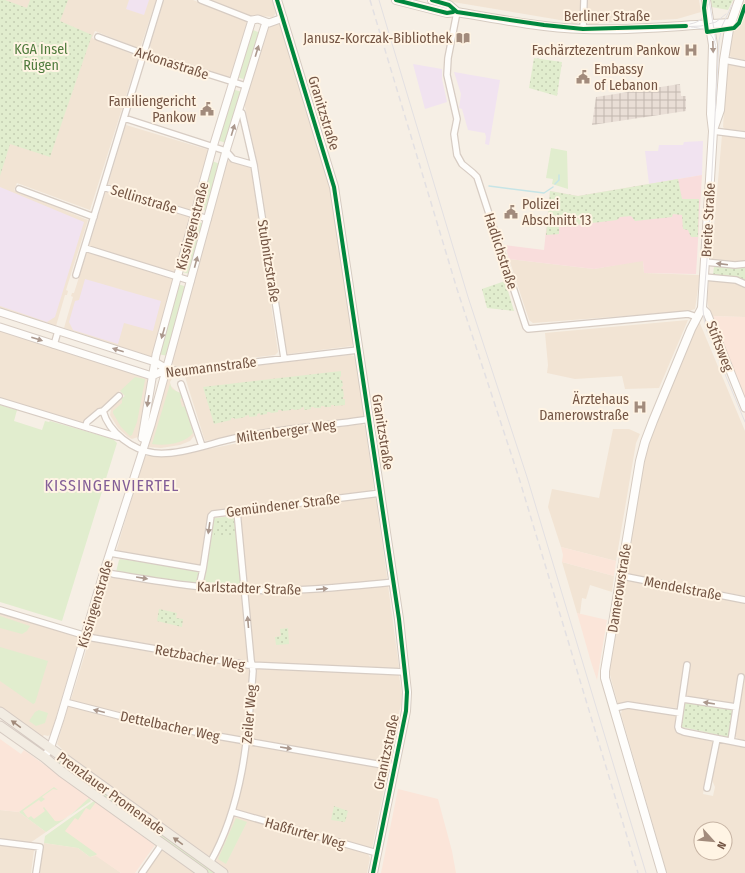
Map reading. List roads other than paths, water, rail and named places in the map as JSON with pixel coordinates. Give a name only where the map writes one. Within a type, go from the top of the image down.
[{"type":"main road","name":"Granitzstraße","points":[[277,0],[334,187],[381,493],[405,672],[407,702],[373,873]]},
{"type":"main road","name":"Berliner Straße","points":[[396,0],[447,13],[457,12],[582,29],[731,23]]},
{"type":"main road","name":"Berliner Straße","points":[[432,0],[449,5],[457,12]]},
{"type":"main road","name":"Breite Straße","points":[[702,308],[713,131],[711,114],[713,45],[706,0]]},
{"type":"main road","name":"Breite Straße","points":[[713,131],[720,110],[724,60],[731,23],[739,0]]},
{"type":"main road","name":"Damerowstraße","points":[[662,873],[605,678],[605,671],[640,461],[645,442],[680,355],[702,308]]},
{"type":"main road","name":"Prenzlauer Promenade","points":[[0,712],[223,873]]},
{"type":"main road","name":"Prenzlauer Promenade","points":[[0,726],[203,873]]},
{"type":"street","points":[[76,275],[160,0]]},
{"type":"street","points":[[201,0],[252,20],[258,19],[271,23],[283,18]]},
{"type":"street","points":[[582,29],[584,0]]},
{"type":"street","name":"Hadlichstraße","points":[[457,12],[447,71],[449,87],[457,119],[454,134],[457,154],[462,164],[477,177],[526,327],[528,329],[688,314],[697,317]]},
{"type":"street","name":"Kissingenstraße","points":[[142,450],[142,439],[155,362],[213,147],[252,20]]},
{"type":"street","name":"Kissingenstraße","points":[[44,757],[50,748],[66,702],[104,571],[167,369],[226,151],[266,22]]},
{"type":"street","name":"Arkonastraße","points":[[98,37],[144,54],[246,86]]},
{"type":"street","points":[[724,60],[745,64]]},
{"type":"street","name":"Stubnitzstraße","points":[[238,112],[242,113],[254,165],[284,358]]},
{"type":"street","points":[[124,118],[226,151],[233,160],[254,165]]},
{"type":"street","points":[[713,131],[745,134]]},
{"type":"street","name":"Sellinstraße","points":[[103,187],[208,219]]},
{"type":"street","points":[[19,189],[94,218]]},
{"type":"street","points":[[85,248],[191,281]]},
{"type":"street","points":[[706,262],[735,265],[745,264]]},
{"type":"street","points":[[704,277],[736,280],[745,284]]},
{"type":"street","name":"Stiftsweg","points":[[702,308],[707,313],[745,408]]},
{"type":"street","name":"Neumannstraße","points":[[0,312],[155,362],[167,369],[180,371],[358,350]]},
{"type":"street","name":"Neumannstraße","points":[[0,327],[152,376],[167,369]]},
{"type":"street","points":[[54,345],[58,331]]},
{"type":"street","points":[[181,384],[202,446]]},
{"type":"street","points":[[86,426],[87,422],[99,412],[103,411],[119,396]]},
{"type":"street","points":[[0,401],[86,426],[121,438],[142,450]]},
{"type":"street","points":[[103,411],[110,426],[121,438]]},
{"type":"street","name":"Miltenberger Weg","points":[[142,450],[154,453],[168,453],[235,438],[370,419]]},
{"type":"street","name":"Gemündener Straße","points":[[199,587],[211,516],[216,513],[381,493]]},
{"type":"street","name":"Zeiler Weg","points":[[210,863],[233,812],[247,741],[253,671],[237,511]]},
{"type":"street","name":"Karlstadter Straße","points":[[110,553],[203,569]]},
{"type":"street","name":"Karlstadter Straße","points":[[104,571],[113,574],[199,587],[245,590],[306,590],[394,582]]},
{"type":"street","name":"Mendelstraße","points":[[622,576],[745,600]]},
{"type":"street","name":"Retzbacher Weg","points":[[0,610],[85,636],[252,666],[405,672]]},
{"type":"street","points":[[687,665],[678,727],[679,730],[682,732],[745,744]]},
{"type":"street","points":[[731,741],[741,677]]},
{"type":"street","points":[[683,699],[736,707]]},
{"type":"street","name":"Dettelbacher Weg","points":[[66,702],[139,721],[394,767]]},
{"type":"street","points":[[614,708],[628,705],[680,713]]},
{"type":"street","points":[[707,788],[717,739]]},
{"type":"street","name":"Haßfurter Weg","points":[[233,812],[377,853]]},
{"type":"street","points":[[0,842],[40,847],[36,873]]},
{"type":"street","points":[[142,873],[162,844]]},
{"type":"waterway","points":[[555,184],[559,180],[559,175]]},
{"type":"waterway","points":[[489,186],[544,193],[553,187]]},
{"type":"tram line","points":[[379,0],[468,297],[527,477],[646,873]]},
{"type":"tram line","points":[[408,0],[452,13],[571,30],[701,26],[716,22],[726,14]]},
{"type":"tram line","points":[[709,0],[716,41]]},
{"type":"tram line","points":[[690,24],[703,18],[708,4]]},
{"type":"tram line","points":[[732,5],[722,26],[719,41],[708,247],[703,309],[707,331],[745,422]]},
{"type":"tram line","points":[[691,27],[708,32],[711,35],[716,48]]},
{"type":"railway","points":[[370,0],[457,289],[519,478],[638,873]]},
{"type":"place","name":"Janusz-Korczak-Bibliothek","points":[[463,38]]},
{"type":"place","name":"Fachärztezentrum Pankow","points":[[691,50]]},
{"type":"place","name":"Embassy of Lebanon","points":[[583,77]]},
{"type":"place","name":"Familiengericht Pankow","points":[[207,109]]},
{"type":"place","name":"Polizei Abschnitt 13","points":[[511,212]]},
{"type":"place","name":"Ärztehaus Damerowstraße","points":[[640,407]]},
{"type":"district","name":"KISSINGENVIERTEL","points":[[112,485]]},
{"type":"park label","name":"KGA Insel Rügen","points":[[41,58]]}]
